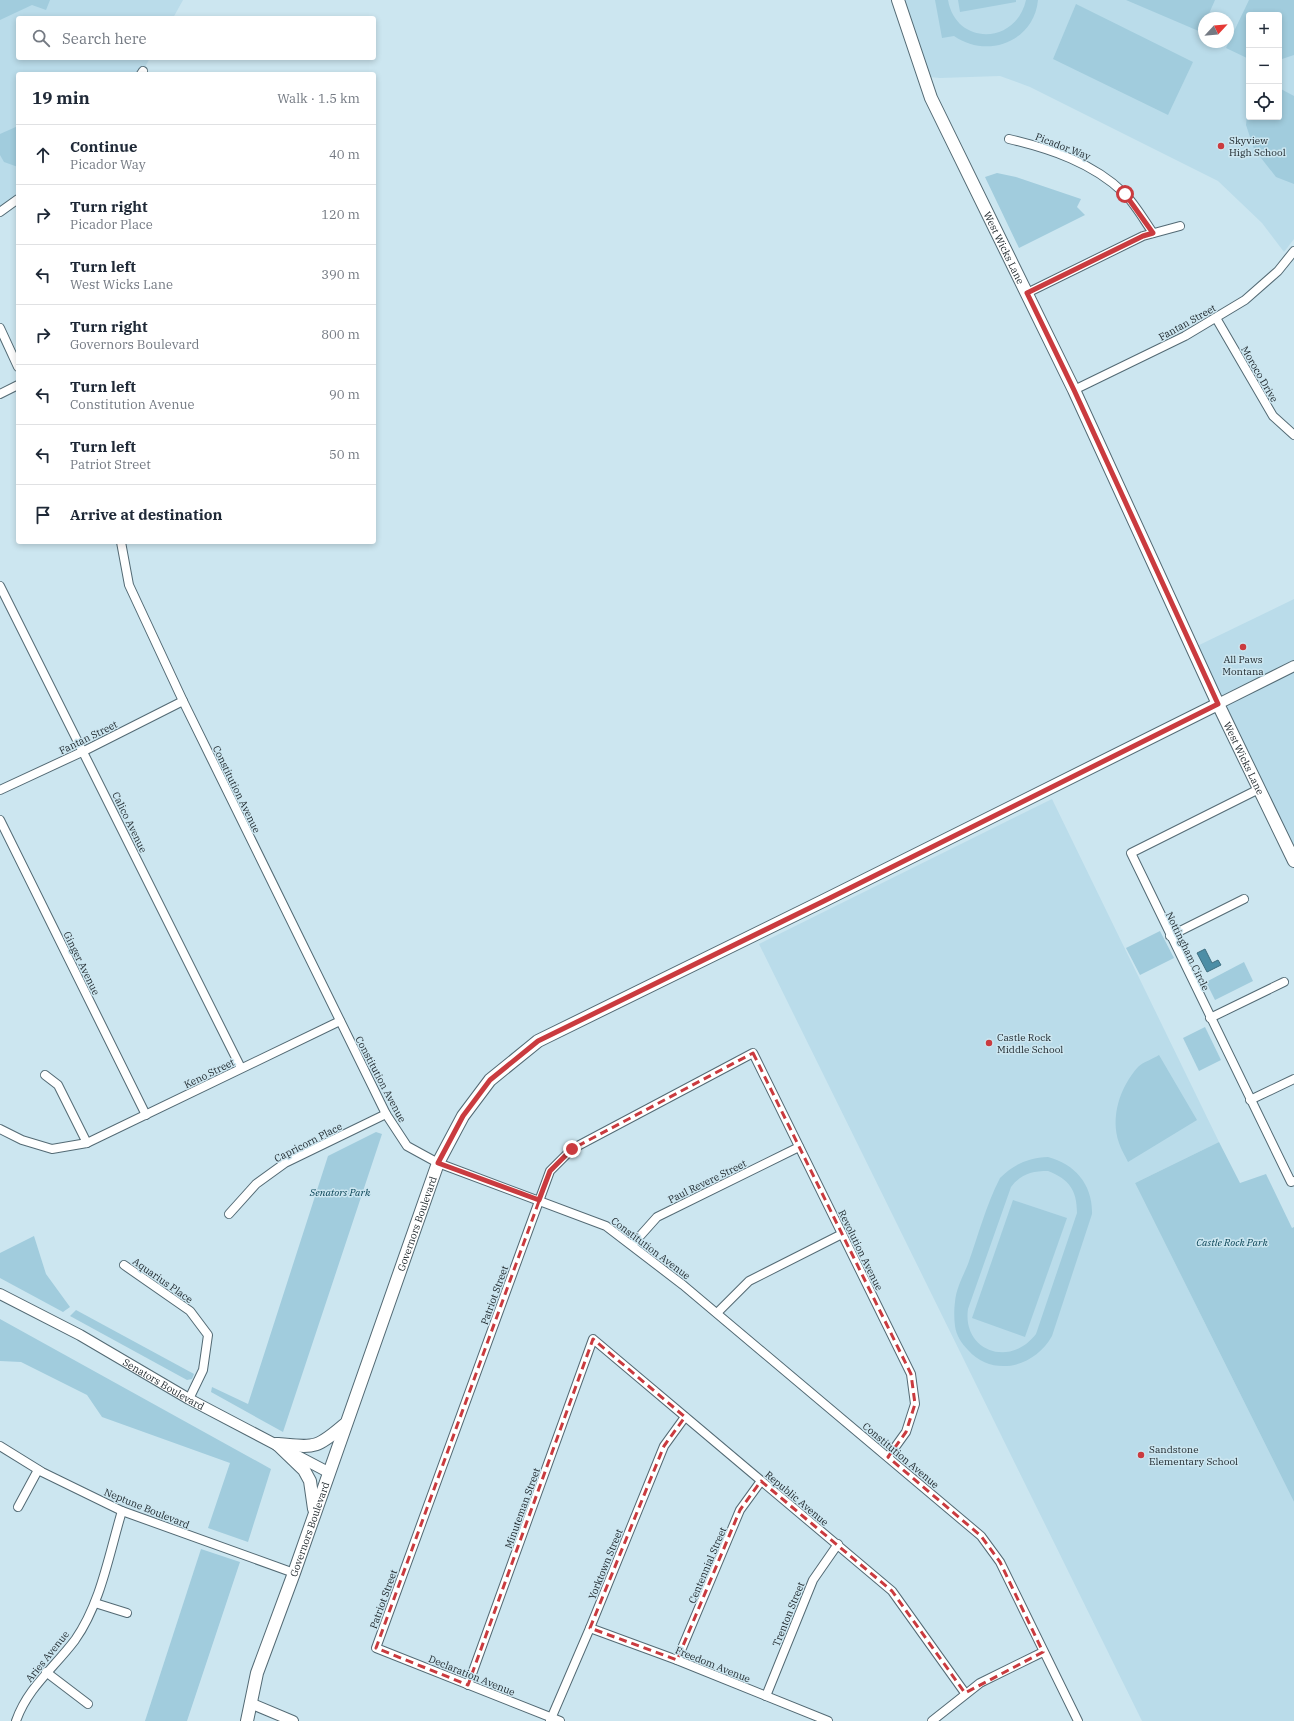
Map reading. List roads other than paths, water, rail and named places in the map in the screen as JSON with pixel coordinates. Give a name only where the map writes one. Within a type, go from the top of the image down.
[{"type":"main road","name":"West Wicks Lane","points":[[898,0],[931,98],[1074,390],[1218,704],[1294,861]]},
{"type":"main road","name":"Governors Boulevard","points":[[247,1721],[257,1673],[294,1573],[328,1472],[438,1163],[463,1116],[490,1080],[538,1041],[824,901],[1218,704]]},
{"type":"main road","points":[[277,1444],[303,1447],[313,1446],[322,1443],[346,1424]]},
{"type":"main road","points":[[277,1444],[304,1470],[310,1481],[314,1512]]},
{"type":"street","name":"Picador Way","points":[[1009,139],[1041,147],[1092,168],[1125,194],[1153,233]]},
{"type":"street","points":[[0,212],[16,200]]},
{"type":"street","points":[[1027,293],[1143,236],[1180,226]]},
{"type":"street","name":"Fantan Street","points":[[1074,390],[1185,336],[1245,300],[1278,271],[1294,251]]},
{"type":"street","name":"Moroco Drive","points":[[1216,318],[1273,416],[1294,435]]},
{"type":"street","points":[[0,328],[16,363]]},
{"type":"street","points":[[0,394],[16,386]]},
{"type":"street","name":"Constitution Avenue","points":[[121,544],[129,585],[183,702],[386,1114],[407,1146],[438,1163],[606,1226],[717,1313],[981,1536],[1000,1562],[1078,1721]]},
{"type":"street","name":"Calico Avenue","points":[[0,586],[84,751],[241,1068]]},
{"type":"street","points":[[1218,704],[1294,666]]},
{"type":"street","name":"Fantan Street","points":[[0,790],[84,751],[183,702]]},
{"type":"street","name":"Nottingham Circle","points":[[1259,789],[1131,853],[1250,1100],[1291,1182],[1294,1181]]},
{"type":"street","name":"Ginger Avenue","points":[[0,820],[146,1115]]},
{"type":"street","points":[[1170,936],[1244,899]]},
{"type":"street","points":[[1210,1018],[1284,982]]},
{"type":"street","name":"Keno Street","points":[[0,1129],[22,1140],[52,1148],[87,1143],[340,1021]]},
{"type":"street","name":"Revolution Avenue","points":[[753,1053],[911,1374],[915,1404],[906,1432],[888,1457]]},
{"type":"street","name":"Patriot Street","points":[[376,1648],[550,1171],[572,1149],[753,1053]]},
{"type":"street","points":[[45,1075],[58,1084],[87,1143]]},
{"type":"street","points":[[1250,1100],[1294,1079]]},
{"type":"street","name":"Capricorn Place","points":[[229,1214],[256,1184],[285,1163],[386,1114]]},
{"type":"street","name":"Paul Revere Street","points":[[632,1245],[657,1217],[799,1147]]},
{"type":"street","points":[[717,1313],[749,1282],[842,1234]]},
{"type":"street","name":"Aquarius Place","points":[[124,1265],[190,1311],[208,1335],[203,1370],[189,1399]]},
{"type":"street","name":"Senators Boulevard","points":[[0,1294],[80,1334],[189,1399],[328,1472]]},
{"type":"street","name":"Republic Avenue","points":[[594,1339],[685,1418],[838,1544],[892,1591],[965,1693]]},
{"type":"street","name":"Minuteman Street","points":[[468,1685],[594,1339]]},
{"type":"street","name":"Yorktown Street","points":[[551,1719],[590,1628],[664,1446],[685,1418]]},
{"type":"street","name":"Neptune Boulevard","points":[[0,1446],[38,1470],[122,1511],[294,1573]]},
{"type":"street","points":[[18,1507],[38,1470]]},
{"type":"street","name":"Centennial Street","points":[[677,1660],[740,1510],[761,1481]]},
{"type":"street","name":"Aries Avenue","points":[[16,1721],[22,1705],[46,1672],[74,1640],[95,1603],[122,1511]]},
{"type":"street","name":"Trenton Street","points":[[766,1696],[813,1580],[838,1544]]},
{"type":"street","points":[[95,1603],[127,1613]]},
{"type":"street","name":"Freedom Avenue","points":[[590,1628],[677,1660],[828,1721]]},
{"type":"street","name":"Declaration Avenue","points":[[376,1648],[551,1719],[560,1721]]},
{"type":"street","points":[[932,1721],[965,1693],[980,1683],[1043,1652]]},
{"type":"street","points":[[46,1672],[88,1704]]},
{"type":"street","points":[[250,1703],[292,1721]]},
{"type":"place","name":"Skyview High School","points":[[1221,146]]},
{"type":"place","name":"All Paws Montana","points":[[1243,647]]},
{"type":"place","name":"Castle Rock Middle School","points":[[989,1043]]},
{"type":"place","name":"Sandstone Elementary School","points":[[1141,1455]]},
{"type":"park label","name":"Senators Park","points":[[340,1192]]},
{"type":"park label","name":"Castle Rock Park","points":[[1232,1242]]}]
